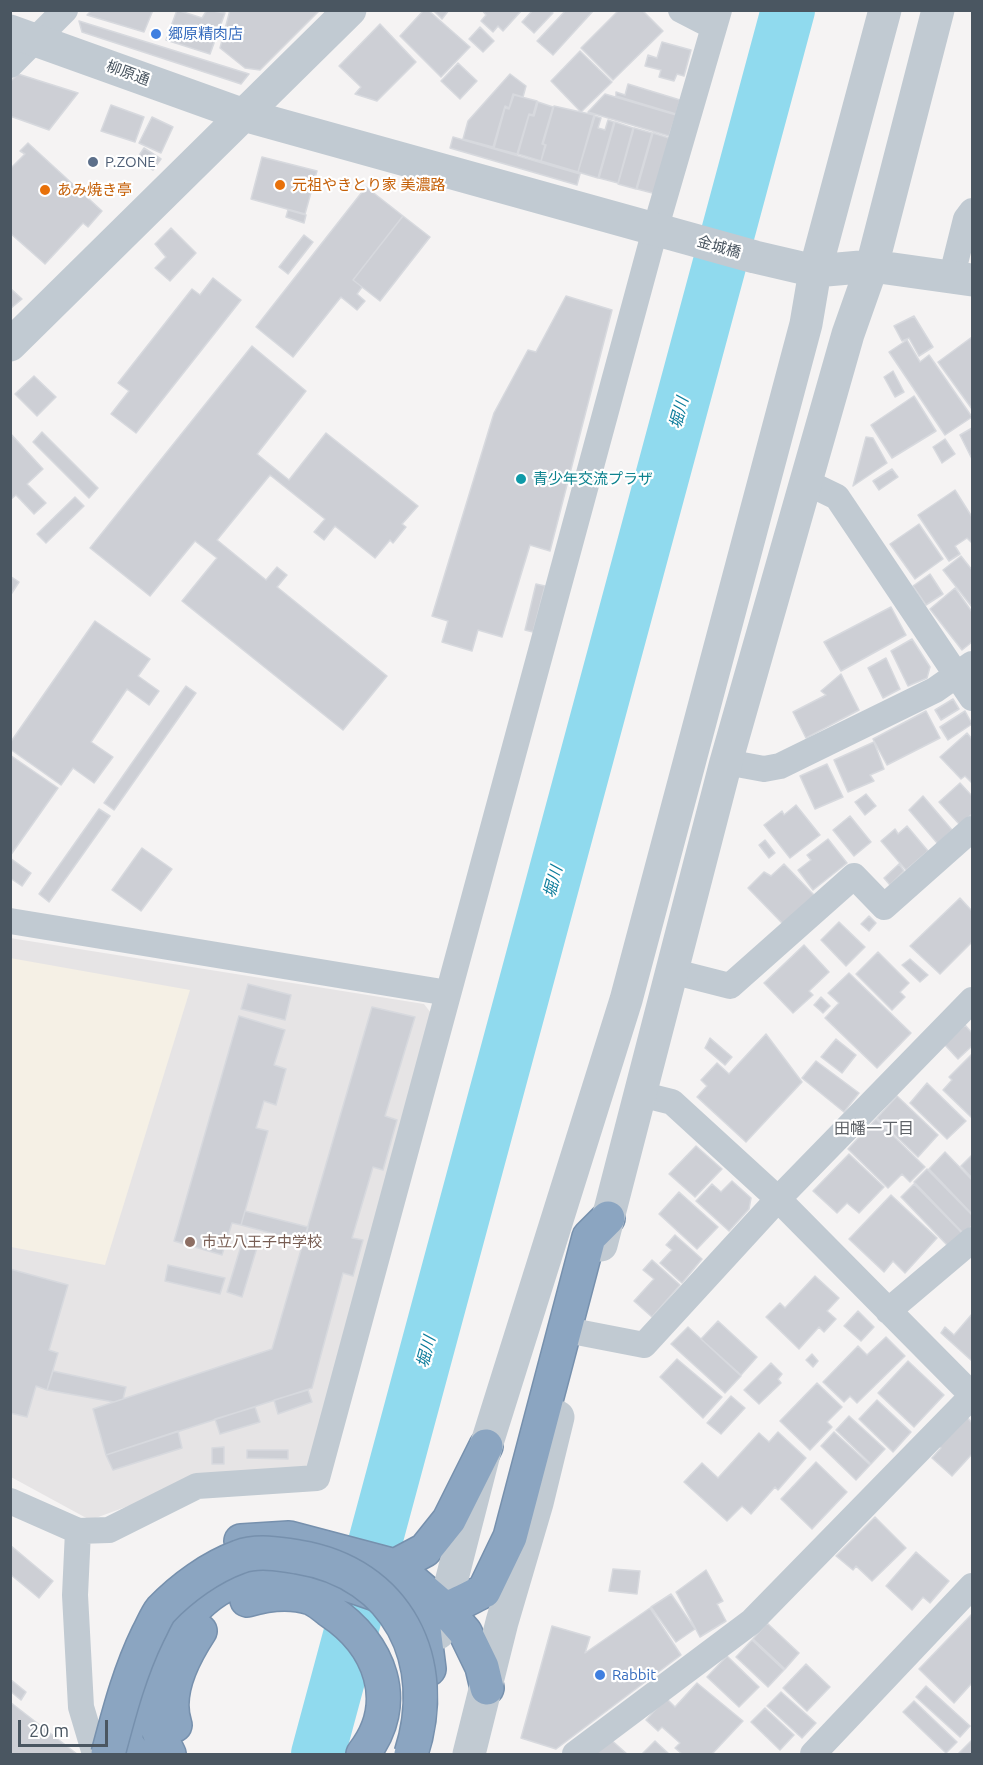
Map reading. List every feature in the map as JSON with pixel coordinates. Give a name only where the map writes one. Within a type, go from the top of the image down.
[{"type":"highway","points":[[169,1755],[157,1731],[150,1697],[155,1665],[184,1618],[211,1592],[243,1577],[276,1572],[315,1574],[401,1602],[444,1608],[484,1591],[510,1537],[589,1237],[608,1218]]},
{"type":"highway","points":[[395,1566],[425,1550],[449,1520],[486,1446]]},
{"type":"highway","points":[[134,1755],[126,1743],[128,1663],[150,1603],[200,1560],[241,1541],[289,1538],[395,1566],[444,1608],[465,1632],[482,1667],[487,1688]]},
{"type":"highway","points":[[108,1755],[124,1692],[140,1650],[160,1612],[198,1578],[240,1556],[273,1553],[320,1560],[364,1582],[385,1601],[400,1622],[411,1642],[422,1679],[420,1725],[410,1755]]},
{"type":"highway","points":[[186,1755],[173,1720],[173,1692],[184,1655],[204,1624],[230,1604],[270,1593],[311,1599],[345,1621],[363,1638],[375,1658],[382,1682],[383,1709],[376,1732],[363,1755]]},
{"type":"highway","points":[[401,1602],[424,1629],[429,1669]]},
{"type":"street","points":[[10,65],[23,35],[65,10]]},
{"type":"street","points":[[10,345],[350,10]]},
{"type":"street","points":[[10,1501],[78,1531],[109,1530],[197,1486],[317,1478],[448,993],[670,234],[717,19],[681,10]]},
{"type":"street","points":[[410,1755],[444,1608],[486,1446],[626,1000],[806,324],[815,271],[885,10]]},
{"type":"street","points":[[469,1755],[502,1622],[537,1503],[578,1332],[726,762],[848,334],[872,266],[939,10]]},
{"type":"street","name":"柳原通","points":[[23,35],[244,116],[670,234]]},
{"type":"street","points":[[962,278],[966,219],[972,211]]},
{"type":"street","name":"金城橋","points":[[670,234],[815,271],[872,266],[962,278]]},
{"type":"street","points":[[806,482],[837,497],[965,670],[972,698]]},
{"type":"street","points":[[726,762],[764,769],[780,766],[935,690],[965,670]]},
{"type":"street","points":[[671,971],[730,987],[854,876],[884,908],[972,828]]},
{"type":"street","points":[[10,921],[448,993]]},
{"type":"street","points":[[578,1332],[644,1346],[778,1199],[972,1000]]},
{"type":"street","points":[[574,1755],[751,1622],[972,1395],[778,1199],[672,1102],[640,1094]]},
{"type":"street","points":[[888,1311],[972,1240]]},
{"type":"street","points":[[78,1531],[75,1595],[81,1707],[95,1755]]},
{"type":"street","points":[[813,1755],[972,1586]]},
{"type":"shaded area","name":"市立八王子中学校","points":[[10,938],[424,1004],[431,1013],[309,1471],[197,1481],[90,1520],[11,1477]]},
{"type":"sand","points":[[10,958],[190,990],[105,1265],[11,1247]]},
{"type":"building","points":[[92,10],[153,10],[144,32],[87,15]]},
{"type":"building","points":[[177,10],[202,18],[207,10],[225,13],[210,54],[166,40]]},
{"type":"building","points":[[230,10],[320,10],[260,70],[245,68],[220,48]]},
{"type":"building","points":[[424,10],[428,10],[470,47],[441,77],[400,36]]},
{"type":"building","points":[[433,10],[449,10],[442,19]]},
{"type":"building","points":[[482,10],[522,10],[503,31],[498,26],[493,32],[481,21],[486,15]]},
{"type":"building","points":[[533,10],[550,10],[553,13],[534,33],[522,22]]},
{"type":"building","points":[[566,10],[594,10],[553,55],[537,41]]},
{"type":"building","points":[[619,10],[642,10],[663,31],[613,80],[581,48]]},
{"type":"building","points":[[79,21],[249,74],[241,84],[82,32]]},
{"type":"building","points":[[380,24],[416,62],[377,101],[355,94],[361,87],[339,66]]},
{"type":"building","points":[[480,27],[494,41],[483,52],[469,39]]},
{"type":"building","points":[[662,42],[691,50],[684,76],[677,74],[674,81],[659,77],[661,70],[645,66],[648,55],[657,58]]},
{"type":"building","points":[[580,51],[612,82],[581,112],[551,81]]},
{"type":"building","points":[[458,63],[477,81],[460,99],[441,81]]},
{"type":"building","points":[[18,74],[78,93],[49,130],[10,116],[10,82]]},
{"type":"building","points":[[510,74],[526,86],[523,97],[513,94],[509,108],[505,106],[493,147],[463,139],[468,121]]},
{"type":"building","points":[[628,84],[680,100],[676,114],[616,96],[616,92],[625,95]]},
{"type":"building","points":[[605,94],[676,115],[669,136],[588,112]]},
{"type":"building","points":[[514,95],[537,101],[533,115],[529,114],[517,154],[494,148],[505,108],[509,109]]},
{"type":"building","points":[[538,102],[553,107],[542,144],[545,145],[541,161],[518,154],[529,115],[534,116]]},
{"type":"building","points":[[111,105],[144,117],[135,142],[101,131]]},
{"type":"building","points":[[554,106],[594,115],[578,172],[541,161],[546,145],[543,144]]},
{"type":"building","points":[[595,116],[601,118],[598,128],[605,130],[608,120],[614,122],[598,178],[578,172]]},
{"type":"building","points":[[152,117],[173,127],[161,153],[139,143]]},
{"type":"building","points":[[615,122],[633,128],[618,183],[599,178]]},
{"type":"building","points":[[634,128],[652,133],[636,189],[618,184]]},
{"type":"building","points":[[653,133],[672,139],[656,194],[637,189]]},
{"type":"building","points":[[453,137],[580,174],[577,185],[450,148]]},
{"type":"building","name":"あみ焼き亭","points":[[28,143],[102,211],[88,227],[83,223],[45,264],[10,233],[10,169],[25,154],[20,151]]},
{"type":"building","points":[[144,148],[161,159],[153,170],[136,160]]},
{"type":"building","points":[[262,157],[317,171],[305,214],[251,199]]},
{"type":"building","points":[[366,187],[403,216],[353,280],[362,287],[357,294],[365,301],[357,310],[341,297],[293,357],[256,327]]},
{"type":"building","points":[[288,210],[306,215],[304,223],[286,217]]},
{"type":"building","points":[[403,216],[430,237],[380,301],[353,280]]},
{"type":"building","points":[[171,228],[196,253],[170,281],[155,268],[166,257],[155,244]]},
{"type":"building","points":[[304,235],[313,242],[288,274],[279,267]]},
{"type":"building","points":[[213,278],[241,300],[136,433],[111,414],[129,391],[118,383],[192,289],[200,295]]},
{"type":"building","points":[[10,288],[22,299],[10,309]]},
{"type":"building","name":"青少年交流プラザ","points":[[566,296],[612,310],[550,551],[530,545],[502,637],[478,630],[472,651],[442,642],[448,621],[432,616],[494,413],[528,350],[536,352]]},
{"type":"building","points":[[914,316],[933,347],[919,356],[909,338],[902,341],[894,326]]},
{"type":"building","points":[[972,337],[972,409],[938,362]]},
{"type":"building","points":[[907,340],[920,362],[929,355],[972,417],[945,435],[889,352]]},
{"type":"building","points":[[252,346],[306,391],[257,454],[289,480],[326,433],[418,506],[402,524],[406,527],[393,543],[390,540],[375,558],[335,526],[324,540],[314,532],[325,519],[270,475],[217,540],[266,580],[277,567],[287,575],[277,587],[387,676],[343,730],[182,601],[217,558],[195,541],[150,596],[90,548]]},
{"type":"building","points":[[893,371],[904,392],[895,397],[884,377]]},
{"type":"building","points":[[34,376],[56,397],[37,416],[15,394]]},
{"type":"building","points":[[914,396],[936,431],[892,458],[871,425]]},
{"type":"building","points":[[972,428],[972,459],[960,435]]},
{"type":"building","points":[[42,432],[98,488],[89,498],[33,442]]},
{"type":"building","points":[[10,433],[43,469],[27,484],[46,503],[34,514],[16,495],[10,500]]},
{"type":"building","points":[[866,437],[873,438],[887,463],[853,486]]},
{"type":"building","points":[[945,439],[955,454],[942,463],[933,447]]},
{"type":"building","points":[[892,469],[898,477],[879,490],[873,481]]},
{"type":"building","points":[[955,490],[972,517],[972,543],[967,538],[955,546],[960,554],[949,561],[918,515]]},
{"type":"building","points":[[75,497],[84,506],[46,543],[37,534]]},
{"type":"building","points":[[919,524],[943,559],[915,579],[890,544]]},
{"type":"building","points":[[961,556],[972,570],[972,607],[943,570]]},
{"type":"building","points":[[930,574],[943,594],[926,605],[913,586]]},
{"type":"building","points":[[10,576],[19,582],[10,596]]},
{"type":"building","points":[[536,584],[545,586],[533,632],[525,630]]},
{"type":"building","points":[[955,588],[972,612],[972,642],[962,650],[930,609]]},
{"type":"building","points":[[891,607],[906,635],[841,671],[824,642]]},
{"type":"building","points":[[95,621],[150,659],[138,676],[159,691],[149,705],[127,689],[91,742],[113,757],[94,783],[73,768],[61,785],[10,749],[10,743]]},
{"type":"building","points":[[912,639],[930,667],[927,678],[908,686],[891,651]]},
{"type":"building","points":[[886,658],[900,689],[883,698],[868,668]]},
{"type":"building","points":[[841,674],[859,710],[806,738],[793,712],[826,695],[821,691]]},
{"type":"building","points":[[186,686],[196,693],[114,810],[104,803]]},
{"type":"building","points":[[953,699],[959,709],[941,720],[935,710]]},
{"type":"building","points":[[926,711],[940,738],[887,765],[873,739]]},
{"type":"building","points":[[965,711],[972,724],[948,740],[940,727]]},
{"type":"building","points":[[967,733],[972,739],[972,783],[965,776],[961,779],[940,757]]},
{"type":"building","points":[[874,742],[884,769],[870,775],[874,781],[848,792],[834,760]]},
{"type":"building","points":[[10,755],[58,788],[10,856]]},
{"type":"building","points":[[827,764],[843,797],[815,809],[800,776]]},
{"type":"building","points":[[960,783],[972,796],[972,814],[960,825],[939,802]]},
{"type":"building","points":[[866,794],[876,806],[865,815],[855,802]]},
{"type":"building","points":[[923,796],[952,830],[938,844],[909,810]]},
{"type":"building","points":[[796,805],[820,835],[790,858],[764,825],[782,811],[784,815]]},
{"type":"building","points":[[99,809],[110,816],[49,902],[39,894]]},
{"type":"building","points":[[850,816],[871,842],[854,856],[833,830]]},
{"type":"building","points":[[907,826],[928,851],[906,870],[881,841],[895,829],[898,834]]},
{"type":"building","points":[[828,839],[847,863],[813,890],[798,870],[811,860],[807,855]]},
{"type":"building","points":[[765,840],[775,853],[769,858],[759,845]]},
{"type":"building","points":[[142,848],[172,869],[141,911],[112,890]]},
{"type":"building","points":[[10,858],[31,873],[22,886],[10,878]]},
{"type":"building","points":[[784,864],[815,896],[784,925],[748,888],[764,872],[771,876]]},
{"type":"building","points":[[899,864],[904,871],[890,885],[884,878]]},
{"type":"building","points":[[960,898],[972,911],[972,942],[940,974],[910,946]]},
{"type":"building","points":[[869,916],[876,923],[869,931],[861,924]]},
{"type":"building","points":[[839,922],[865,947],[846,966],[821,940]]},
{"type":"building","points":[[804,945],[829,972],[809,991],[813,995],[793,1013],[764,983]]},
{"type":"building","points":[[878,952],[909,983],[900,992],[905,997],[892,1010],[856,974]]},
{"type":"building","points":[[910,959],[928,975],[920,982],[902,965]]},
{"type":"building","points":[[849,973],[911,1033],[877,1068],[825,1018],[839,1003],[828,993]]},
{"type":"building","points":[[248,984],[291,995],[285,1020],[241,1009]]},
{"type":"building","points":[[821,997],[830,1006],[823,1013],[814,1005]]},
{"type":"building","points":[[372,1007],[415,1017],[385,1116],[397,1120],[383,1170],[373,1167],[352,1238],[363,1240],[353,1276],[343,1273],[312,1388],[106,1455],[93,1409],[272,1349]]},
{"type":"building","points":[[239,1016],[285,1030],[274,1065],[286,1069],[276,1105],[264,1101],[256,1128],[268,1131],[241,1225],[232,1223],[222,1255],[174,1241]]},
{"type":"building","points":[[965,1025],[972,1033],[972,1046],[958,1059],[944,1044]]},
{"type":"building","points":[[766,1034],[802,1082],[746,1142],[697,1097],[707,1086],[701,1080],[717,1063],[729,1074]]},
{"type":"building","points":[[710,1038],[732,1057],[725,1065],[705,1048]]},
{"type":"building","points":[[836,1039],[856,1055],[842,1073],[821,1057]]},
{"type":"building","points":[[972,1054],[972,1118],[943,1090],[952,1080],[949,1077]]},
{"type":"building","points":[[816,1061],[859,1093],[844,1112],[802,1078]]},
{"type":"building","points":[[927,1083],[966,1121],[947,1139],[910,1103]]},
{"type":"building","points":[[897,1096],[938,1135],[918,1157],[877,1118]]},
{"type":"building","points":[[876,1119],[925,1167],[910,1182],[902,1174],[888,1188],[848,1149]]},
{"type":"building","points":[[696,1146],[722,1169],[695,1197],[669,1174]]},
{"type":"building","points":[[945,1152],[972,1180],[972,1214],[929,1169]]},
{"type":"building","points":[[849,1154],[884,1187],[859,1213],[847,1203],[837,1213],[813,1191]]},
{"type":"building","points":[[972,1155],[972,1178],[961,1166]]},
{"type":"building","points":[[927,1169],[972,1215],[972,1226],[964,1234],[914,1182]]},
{"type":"building","points":[[732,1181],[751,1198],[749,1209],[729,1231],[696,1201],[712,1184],[721,1192]]},
{"type":"building","points":[[914,1184],[962,1233],[948,1246],[901,1197]]},
{"type":"building","points":[[679,1192],[718,1227],[697,1249],[659,1214]]},
{"type":"building","points":[[891,1195],[937,1238],[905,1273],[893,1261],[884,1272],[849,1239]]},
{"type":"building","points":[[245,1211],[308,1227],[304,1242],[241,1225]]},
{"type":"building","points":[[675,1235],[702,1259],[682,1283],[660,1263],[672,1250],[666,1245]]},
{"type":"building","points":[[244,1236],[259,1241],[242,1297],[227,1292]]},
{"type":"building","points":[[652,1260],[680,1285],[652,1317],[634,1301],[654,1279],[643,1270]]},
{"type":"building","points":[[168,1265],[225,1278],[220,1294],[165,1281]]},
{"type":"building","points":[[10,1269],[68,1285],[49,1350],[58,1353],[47,1390],[36,1386],[27,1417],[10,1413]]},
{"type":"building","points":[[815,1276],[839,1298],[827,1311],[836,1319],[824,1332],[819,1327],[799,1349],[766,1317],[780,1303],[785,1308]]},
{"type":"building","points":[[858,1311],[874,1327],[861,1341],[844,1326]]},
{"type":"building","points":[[972,1314],[972,1361],[941,1333],[945,1327],[954,1335]]},
{"type":"building","points":[[718,1321],[757,1357],[741,1375],[701,1339]]},
{"type":"building","points":[[688,1327],[741,1376],[725,1393],[671,1344]]},
{"type":"building","points":[[886,1337],[905,1356],[857,1403],[850,1396],[844,1402],[823,1382],[858,1346],[867,1355]]},
{"type":"building","points":[[812,1354],[818,1361],[813,1367],[806,1360]]},
{"type":"building","points":[[677,1359],[722,1397],[703,1418],[660,1377]]},
{"type":"building","points":[[908,1361],[944,1395],[914,1427],[878,1393]]},
{"type":"building","points":[[771,1363],[782,1374],[778,1379],[781,1383],[759,1404],[744,1390]]},
{"type":"building","points":[[53,1371],[126,1387],[123,1399],[114,1402],[47,1390]]},
{"type":"building","points":[[817,1383],[842,1407],[827,1422],[832,1427],[810,1450],[780,1421]]},
{"type":"building","points":[[308,1390],[312,1402],[278,1414],[274,1400]]},
{"type":"building","points":[[731,1396],[745,1408],[721,1434],[707,1423]]},
{"type":"building","points":[[877,1400],[911,1432],[893,1452],[859,1419]]},
{"type":"building","points":[[255,1407],[260,1422],[220,1434],[215,1419]]},
{"type":"building","points":[[849,1416],[885,1449],[871,1464],[836,1430]]},
{"type":"building","points":[[967,1417],[972,1423],[972,1454],[952,1476],[932,1458],[941,1448],[939,1446]]},
{"type":"building","points":[[178,1431],[182,1448],[113,1470],[106,1455]]},
{"type":"building","points":[[778,1432],[806,1458],[778,1490],[775,1487],[751,1514],[742,1506],[727,1521],[684,1482],[702,1463],[718,1478],[759,1433],[769,1442]]},
{"type":"building","points":[[834,1432],[870,1465],[856,1480],[821,1446]]},
{"type":"building","points":[[224,1447],[224,1464],[212,1464],[212,1448]]},
{"type":"building","points":[[247,1450],[288,1450],[288,1459],[247,1458]]},
{"type":"building","points":[[816,1462],[847,1492],[812,1529],[781,1499]]},
{"type":"building","points":[[875,1517],[906,1548],[872,1581],[856,1566],[853,1570],[836,1556]]},
{"type":"building","points":[[10,1545],[53,1581],[39,1598],[10,1574]]},
{"type":"building","points":[[916,1552],[949,1581],[930,1603],[923,1597],[912,1610],[886,1586]]},
{"type":"building","points":[[613,1569],[640,1571],[637,1594],[609,1591]]},
{"type":"building","points":[[706,1570],[723,1601],[717,1604],[726,1621],[700,1637],[676,1592]]},
{"type":"building","points":[[671,1594],[695,1629],[676,1642],[651,1607]]},
{"type":"building","points":[[650,1608],[681,1655],[556,1749],[521,1738],[552,1626],[590,1637],[585,1653]]},
{"type":"building","points":[[972,1614],[972,1683],[954,1703],[919,1669]]},
{"type":"building","points":[[767,1623],[799,1653],[785,1669],[753,1639]]},
{"type":"building","points":[[752,1640],[784,1670],[768,1687],[736,1657]]},
{"type":"building","points":[[727,1656],[759,1687],[739,1707],[707,1677]]},
{"type":"building","points":[[806,1664],[830,1687],[807,1711],[783,1688]]},
{"type":"building","points":[[10,1679],[26,1692],[21,1700],[10,1691]]},
{"type":"building","points":[[697,1683],[743,1721],[712,1754],[682,1754],[675,1748],[680,1743],[662,1727],[658,1731],[646,1720],[666,1698],[675,1707]]},
{"type":"building","points":[[926,1686],[970,1726],[960,1737],[916,1697]]},
{"type":"building","points":[[781,1692],[816,1723],[802,1738],[767,1706]]},
{"type":"building","points":[[914,1701],[957,1742],[946,1753],[903,1712]]},
{"type":"building","points":[[10,1702],[77,1754],[10,1754]]},
{"type":"building","points":[[765,1708],[794,1735],[780,1750],[751,1722]]},
{"type":"building","points":[[609,1738],[627,1754],[593,1754]]},
{"type":"building","points":[[972,1740],[972,1754],[958,1754]]},
{"type":"building","points":[[655,1741],[669,1754],[642,1754]]},
{"type":"waterway","name":"堀川","points":[[318,1754],[788,10]]},
{"type":"place","name":"郷原精肉店","points":[[156,34]]},
{"type":"place","name":"P.ZONE","points":[[93,162]]},
{"type":"place","name":"元祖やきとり家 美濃路","points":[[280,185]]},
{"type":"place","name":"あみ焼き亭","points":[[45,190]]},
{"type":"place","name":"青少年交流プラザ","points":[[521,479]]},
{"type":"place","name":"市立八王子中学校","points":[[190,1242]]},
{"type":"place","name":"Rabbit","points":[[600,1675]]},
{"type":"district","name":"田幡一丁目","points":[[874,1129]]}]
